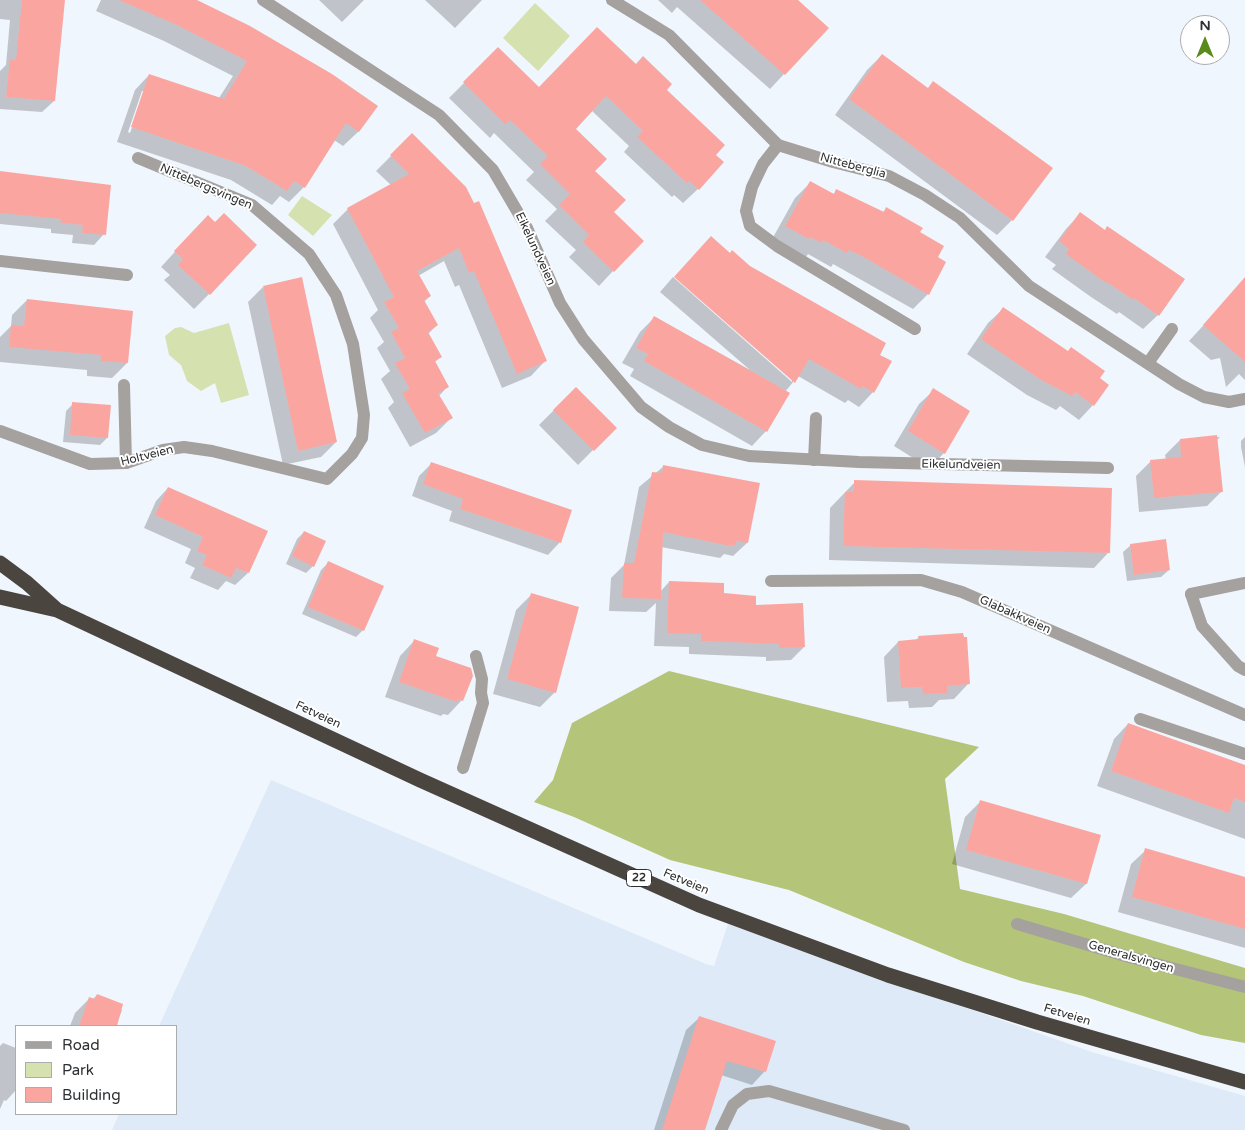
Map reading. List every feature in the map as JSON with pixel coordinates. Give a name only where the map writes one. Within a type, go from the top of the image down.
[{"type":"highway","name":"Fetveien","points":[[0,563],[27,583],[57,610]]},
{"type":"highway","name":"Fetveien","points":[[0,597],[57,610],[428,784],[700,904],[888,975],[1028,1019],[1245,1082]]},
{"type":"street","name":"Eikelundveien","points":[[263,0],[439,115],[493,170],[526,228],[560,303],[586,343],[641,407],[669,427],[702,445],[749,456],[814,460],[1108,468]]},
{"type":"street","name":"Nitteberglia","points":[[612,0],[669,35],[778,145],[833,162],[889,176],[925,194],[960,218],[1029,286],[1148,363],[1204,397],[1228,402],[1245,399]]},
{"type":"street","points":[[778,145],[763,164],[752,187],[746,211],[750,226],[777,246],[915,329]]},
{"type":"street","name":"Nittebergsvingen","points":[[138,158],[252,205],[302,245],[336,295],[353,344],[364,415],[362,438],[352,454],[327,479]]},
{"type":"street","points":[[0,261],[127,275]]},
{"type":"street","points":[[1148,363],[1172,329]]},
{"type":"street","points":[[124,385],[126,463]]},
{"type":"street","points":[[814,460],[816,418]]},
{"type":"street","name":"Holtveien","points":[[0,432],[90,464],[126,463],[163,450],[184,447],[212,451],[327,479]]},
{"type":"street","name":"Glabakkveien","points":[[771,581],[922,580],[962,592],[1245,715]]},
{"type":"street","points":[[1245,583],[1191,594],[1202,626],[1238,666],[1245,670]]},
{"type":"street","points":[[463,768],[483,703],[481,693],[482,679],[476,656]]},
{"type":"street","points":[[1140,719],[1245,754]]},
{"type":"street","name":"Generalsvingen","points":[[1017,924],[1129,957],[1245,988]]},
{"type":"street","points":[[721,1130],[733,1106],[747,1094],[768,1091],[904,1130]]},
{"type":"shaded area","points":[[271,780],[706,964],[714,966],[728,924],[1092,1052],[1245,1096],[1245,1130],[112,1130],[119,1115],[178,1115],[178,1025],[159,1025]]},
{"type":"green space","points":[[535,3],[570,36],[538,71],[503,38]]},
{"type":"green space","points":[[302,196],[332,215],[313,236],[288,215]]},
{"type":"green space","points":[[229,323],[249,395],[221,403],[215,383],[201,391],[187,381],[181,365],[169,355],[165,336],[175,328],[181,327],[194,333]]},
{"type":"green space","points":[[669,671],[979,747],[945,779],[960,889],[1064,914],[1245,968],[1245,1043],[1201,1035],[1083,996],[1021,981],[964,962],[789,890],[670,860],[574,817],[534,802],[553,780],[572,723]]},
{"type":"building","points":[[22,0],[65,0],[55,101],[6,97],[10,59],[16,60]]},
{"type":"building","points":[[119,0],[197,0],[250,26],[332,74],[378,106],[359,132],[346,123],[305,188],[294,181],[287,191],[246,166],[131,127],[149,74],[224,99],[247,61],[179,26]]},
{"type":"building","points":[[700,0],[798,0],[829,28],[785,75]]},
{"type":"building","points":[[597,27],[636,64],[643,56],[672,84],[667,90],[725,145],[716,155],[724,162],[699,190],[689,181],[687,183],[637,137],[643,131],[606,96],[576,129],[607,159],[595,171],[626,200],[614,212],[644,241],[614,272],[583,242],[589,235],[559,205],[570,194],[540,164],[548,156],[510,120],[505,124],[463,82],[498,47],[539,87]]},
{"type":"building","points":[[882,54],[928,88],[933,81],[1053,168],[1013,221],[849,99]]},
{"type":"building","points":[[412,133],[466,187],[474,203],[479,201],[547,361],[517,374],[474,271],[469,273],[459,248],[417,271],[431,296],[424,300],[438,325],[428,332],[442,357],[435,361],[449,387],[438,393],[453,418],[425,433],[402,393],[410,389],[395,363],[405,358],[391,332],[399,328],[384,302],[394,297],[347,208],[409,174],[390,155]]},
{"type":"building","points":[[0,171],[111,185],[106,235],[82,233],[83,225],[61,223],[61,219],[0,213]]},
{"type":"building","points":[[810,181],[834,194],[836,189],[884,212],[886,207],[923,228],[920,232],[944,246],[938,257],[946,262],[929,295],[860,255],[848,250],[847,253],[823,240],[822,243],[810,237],[809,239],[785,226]]},
{"type":"building","points":[[1080,212],[1105,230],[1107,226],[1185,279],[1159,316],[1134,298],[1133,300],[1106,283],[1066,254],[1069,249],[1059,241]]},
{"type":"building","points":[[224,213],[257,245],[210,295],[178,265],[183,259],[174,251],[208,215],[215,222]]},
{"type":"building","points":[[711,236],[730,253],[732,250],[750,266],[886,343],[880,355],[892,361],[874,393],[863,386],[861,389],[809,359],[795,383],[674,277]]},
{"type":"building","points":[[302,277],[337,442],[298,451],[263,286]]},
{"type":"building","points":[[1245,277],[1245,362],[1203,325]]},
{"type":"building","points":[[27,299],[133,311],[128,363],[101,361],[101,355],[9,347],[11,325],[24,326]]},
{"type":"building","points":[[1003,307],[1068,351],[1071,347],[1105,371],[1100,378],[1109,385],[1094,406],[1075,392],[1072,396],[1041,380],[981,339]]},
{"type":"building","points":[[654,316],[790,393],[767,432],[644,361],[648,354],[636,348]]},
{"type":"building","points":[[576,387],[617,428],[594,451],[553,410]]},
{"type":"building","points":[[933,388],[970,411],[945,454],[908,431]]},
{"type":"building","points":[[72,402],[111,405],[108,438],[70,435]]},
{"type":"building","points":[[1217,435],[1223,492],[1154,498],[1150,460],[1181,457],[1180,439]]},
{"type":"building","points":[[431,462],[572,510],[561,543],[460,509],[463,499],[423,484]]},
{"type":"building","points":[[663,465],[760,483],[748,543],[736,541],[735,545],[725,545],[663,532],[661,599],[622,598],[624,563],[634,563],[652,472],[662,473]]},
{"type":"building","points":[[854,480],[1112,488],[1110,553],[843,546],[845,492],[854,492]]},
{"type":"building","points":[[168,487],[268,531],[249,573],[236,568],[231,578],[202,565],[207,555],[197,551],[203,537],[155,515]]},
{"type":"building","points":[[304,531],[326,541],[314,567],[292,556]]},
{"type":"building","points":[[1166,539],[1170,570],[1134,575],[1130,544]]},
{"type":"building","points":[[328,561],[384,586],[364,631],[308,607]]},
{"type":"building","points":[[669,581],[724,583],[724,593],[756,596],[756,605],[803,603],[805,647],[779,648],[779,644],[701,641],[701,634],[667,633]]},
{"type":"building","points":[[531,593],[579,607],[556,693],[507,679]]},
{"type":"building","points":[[963,633],[964,637],[967,637],[970,684],[947,686],[948,693],[923,694],[922,687],[901,688],[898,641],[919,639],[918,636]]},
{"type":"building","points":[[414,639],[439,648],[436,656],[471,668],[473,676],[463,701],[458,699],[457,702],[399,682]]},
{"type":"building","points":[[1128,723],[1245,765],[1245,802],[1234,798],[1229,813],[1111,771]]},
{"type":"building","points":[[980,800],[1101,835],[1087,884],[966,850]]},
{"type":"building","points":[[1145,848],[1245,877],[1245,929],[1132,897]]},
{"type":"building","points":[[97,994],[123,1004],[117,1025],[79,1025],[89,997],[95,999]]},
{"type":"building","points":[[699,1016],[776,1041],[766,1072],[727,1061],[705,1130],[662,1130]]}]
